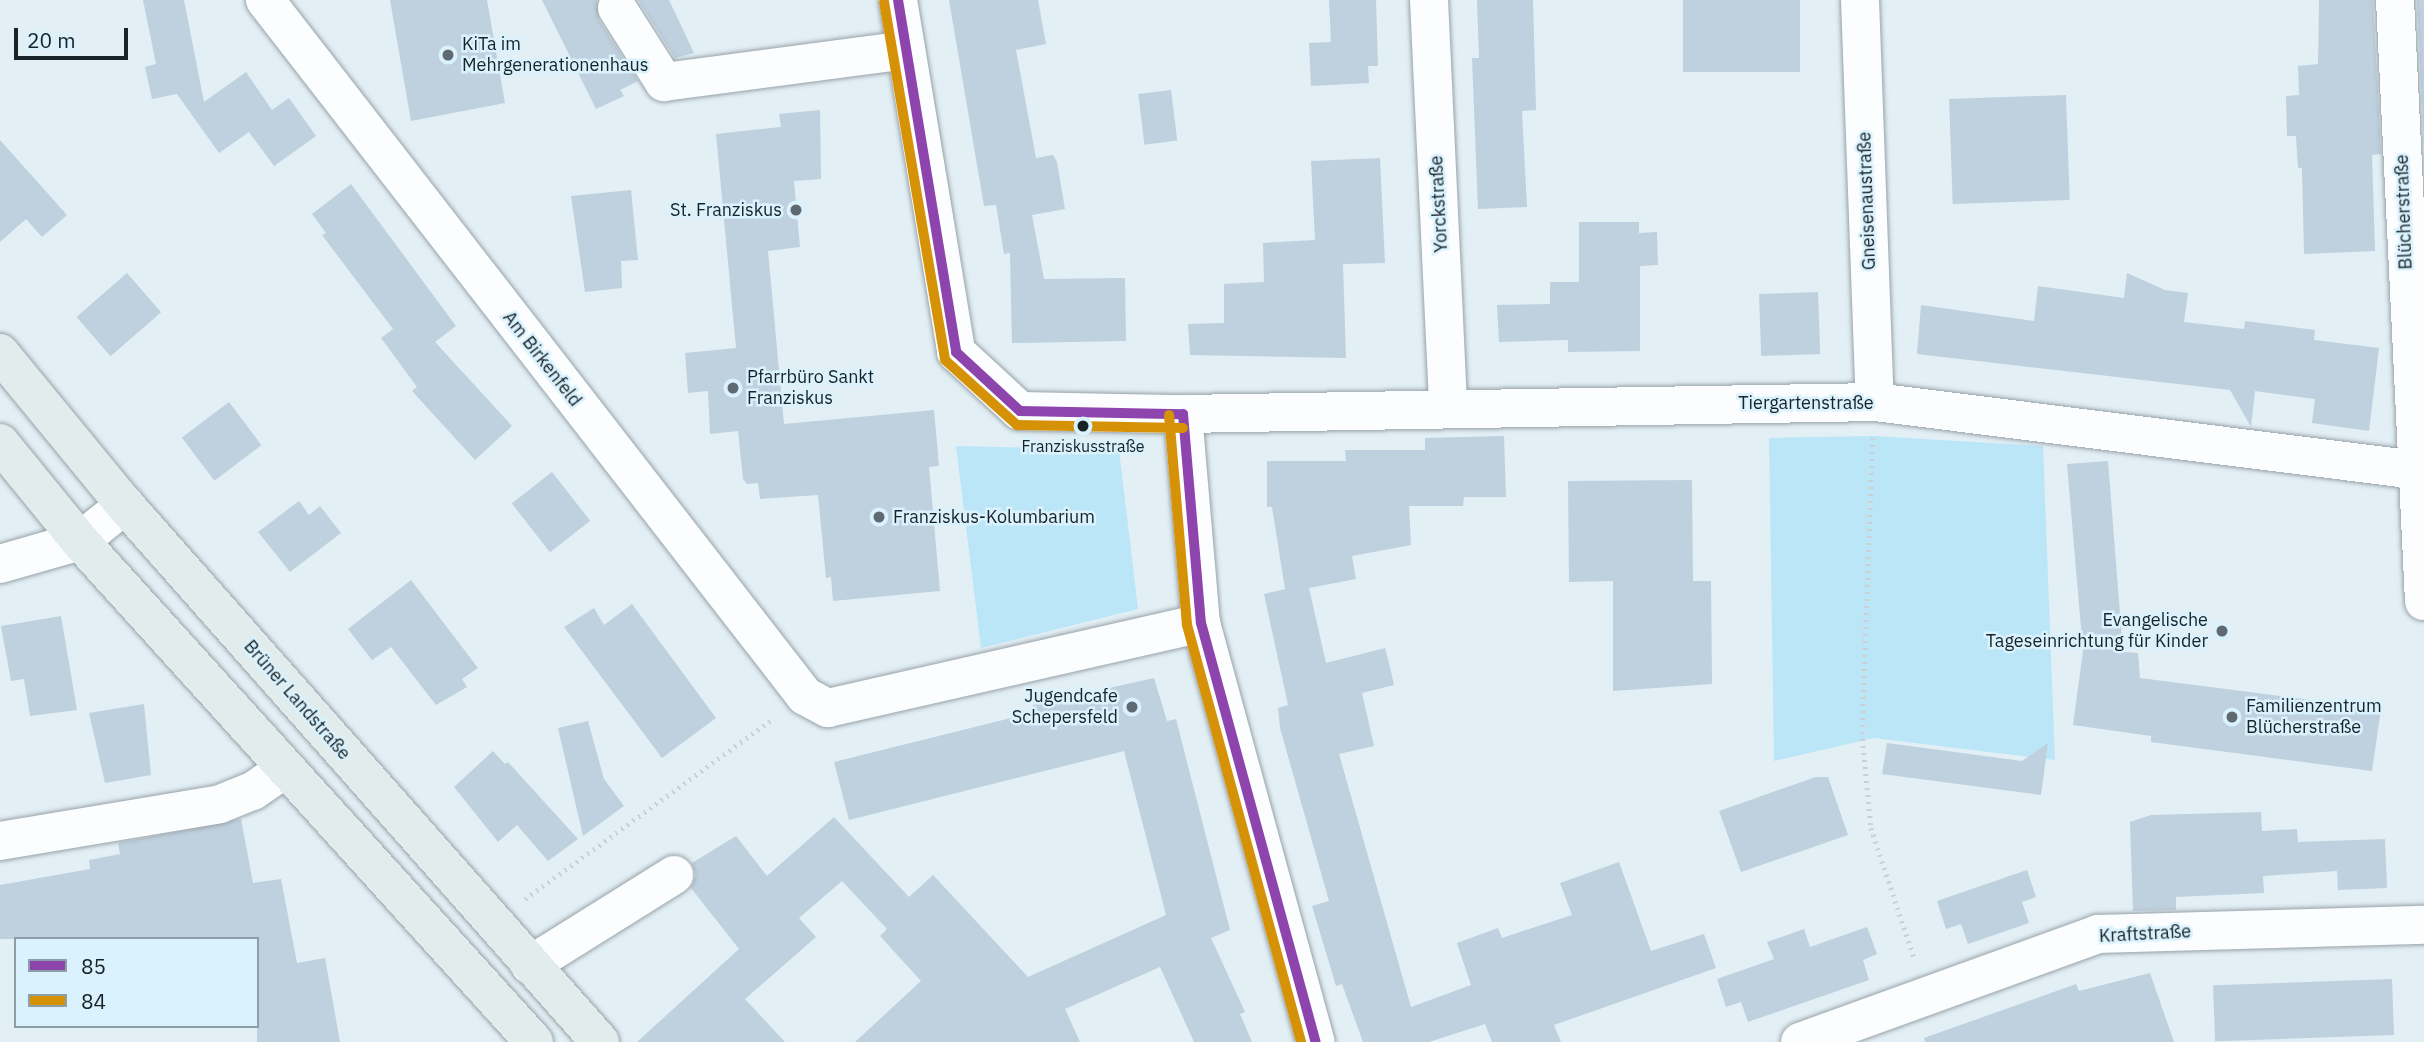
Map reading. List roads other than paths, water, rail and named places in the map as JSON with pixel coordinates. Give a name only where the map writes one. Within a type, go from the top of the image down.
[{"type":"main road","name":"Brüner Landstraße","points":[[0,354],[125,505],[600,1042]]},
{"type":"main road","points":[[0,443],[80,541],[534,1042]]},
{"type":"street","name":"Am Birkenfeld","points":[[265,0],[817,702],[1201,623]]},
{"type":"street","points":[[898,0],[956,352],[1020,411],[1183,414],[1201,623],[1316,1042]]},
{"type":"street","name":"Yorckstraße","points":[[1429,0],[1448,407]]},
{"type":"street","name":"Gneisenaustraße","points":[[1860,0],[1875,402]]},
{"type":"street","name":"Blücherstraße","points":[[2395,0],[2411,74],[2424,601]]},
{"type":"street","points":[[617,8],[664,82],[906,50]]},
{"type":"street","name":"Tiergartenstraße","points":[[1183,414],[1448,407],[1875,402],[2420,470]]},
{"type":"street","points":[[0,564],[80,541],[125,505]]},
{"type":"street","points":[[0,841],[220,804],[253,791],[286,768]]},
{"type":"street","points":[[530,965],[674,875]]},
{"type":"street","name":"Kraftstraße","points":[[1800,1042],[2098,934],[2424,925]]},
{"type":"place","name":"KiTa im Mehrgenerationenhaus","points":[[448,55]]},
{"type":"place","name":"St. Franziskus","points":[[796,210]]},
{"type":"place","name":"Pfarrbüro Sankt Franziskus","points":[[733,388]]},
{"type":"place","name":"Franziskusstraße","points":[[1083,426]]},
{"type":"place","name":"Franziskus-Kolumbarium","points":[[879,517]]},
{"type":"place","name":"Evangelische Tageseinrichtung für Kinder","points":[[2222,631]]},
{"type":"place","name":"Jugendcafe Schepersfeld","points":[[1132,707]]},
{"type":"place","name":"Familienzentrum Blücherstraße","points":[[2232,717]]}]
